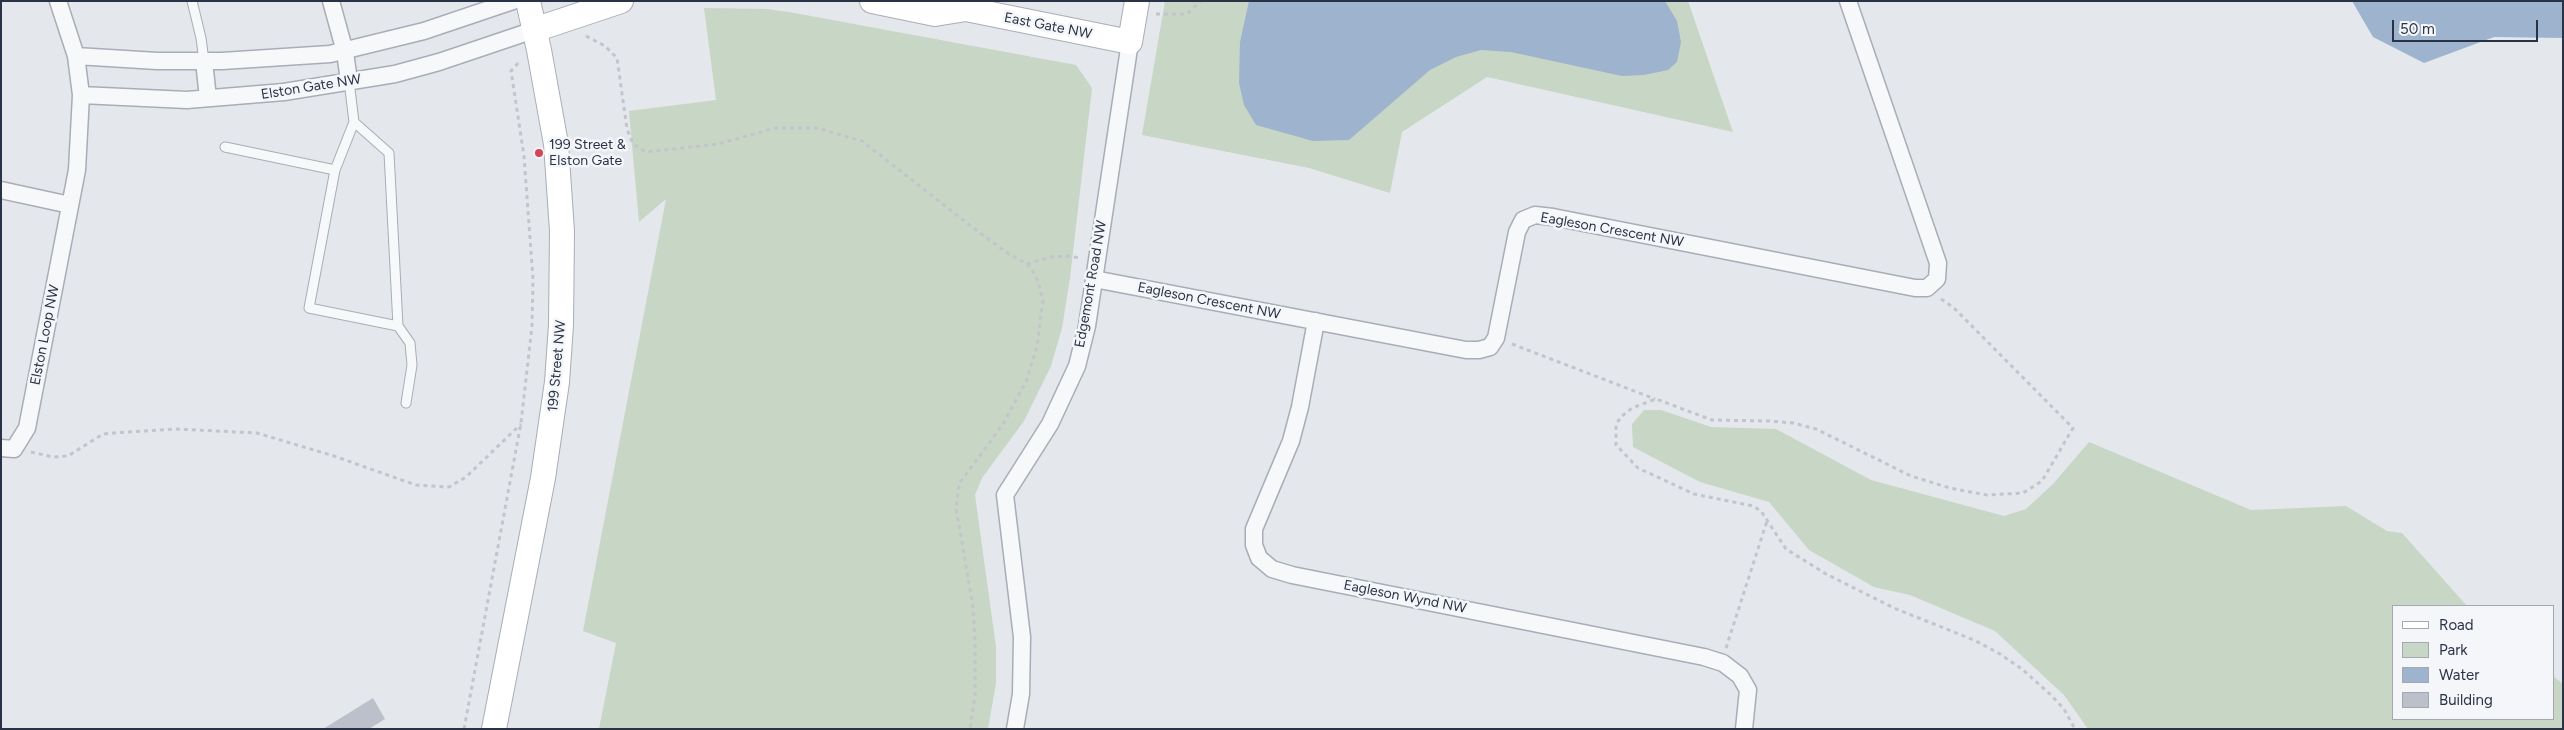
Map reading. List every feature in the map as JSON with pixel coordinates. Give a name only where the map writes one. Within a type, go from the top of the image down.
[{"type":"main road","name":"199 Street NW","points":[[494,729],[543,478],[557,382],[561,324],[562,230],[556,144],[528,1]]},
{"type":"main road","points":[[534,30],[621,1]]},
{"type":"main road","name":"East Gate NW","points":[[872,1],[934,14],[960,5],[1130,42]]},
{"type":"main road","name":"Edgemont Road NW","points":[[1130,42],[1136,6]]},
{"type":"street","name":"Elston Loop NW","points":[[7,448],[27,428],[80,146],[81,95],[76,56],[58,1]]},
{"type":"street","points":[[332,1],[345,52],[349,81]]},
{"type":"street","points":[[76,56],[204,61],[278,59],[345,52],[424,31],[513,1]]},
{"type":"street","points":[[1848,1],[1938,263],[1937,279],[1926,288]]},
{"type":"street","name":"Elston Gate NW","points":[[81,95],[138,99],[208,98],[284,92],[395,74],[534,30]]},
{"type":"street","name":"Edgemont Road NW","points":[[1015,729],[1021,694],[1022,636],[1005,495],[1050,424],[1064,398],[1077,366],[1087,326],[1130,42]]},
{"type":"street","points":[[204,61],[208,98]]},
{"type":"street","points":[[1,190],[70,205]]},
{"type":"street","name":"Eagleson Crescent NW","points":[[1094,279],[1466,350],[1490,347],[1496,338],[1517,232],[1522,220],[1535,215],[1915,288],[1926,288]]},
{"type":"street","name":"Eagleson Wynd NW","points":[[1316,321],[1300,407],[1291,441],[1258,513],[1254,529],[1254,545],[1259,558],[1272,569],[1292,575],[1704,657],[1723,663],[1740,676],[1748,690],[1744,729]]},
{"type":"lane","points":[[192,1],[201,38],[204,61]]},
{"type":"lane","points":[[349,81],[354,122],[336,170],[309,308],[398,326]]},
{"type":"lane","points":[[354,122],[389,153],[398,326],[410,344],[412,366],[406,403]]},
{"type":"lane","points":[[225,147],[336,170]]},
{"type":"path","points":[[1136,6],[1177,16],[1187,14],[1201,1]]},
{"type":"path","points":[[580,33],[605,46],[617,58],[627,129],[633,144],[646,152],[718,144],[775,128],[817,128],[862,141],[1008,254],[1027,264],[1036,276],[1043,300],[1034,355],[1026,382],[1003,424],[959,484],[956,508],[973,607],[975,640],[976,695],[970,729]]},
{"type":"path","points":[[464,729],[521,423],[532,326],[533,279],[524,156],[511,72],[515,64]]},
{"type":"path","points":[[1027,264],[1052,257],[1070,256],[1096,262]]},
{"type":"path","points":[[1496,338],[1712,420],[1777,422],[1816,429],[1911,476],[1950,488],[1987,495],[2023,493],[2042,481],[2074,428],[1954,308],[1926,288]]},
{"type":"path","points":[[1656,399],[1632,408],[1616,424],[1616,445],[1624,456],[1638,468],[1694,494],[1753,506],[1761,511],[1768,520],[1786,549],[1826,574],[1894,608],[1976,641],[2007,659],[2064,709],[2075,729]]},
{"type":"path","points":[[7,448],[53,457],[68,456],[103,434],[176,429],[257,433],[334,456],[416,485],[449,486],[466,477],[521,423]]},
{"type":"path","points":[[1723,663],[1727,643],[1768,520]]},
{"type":"green space","points":[[1165,1],[1688,1],[1733,132],[1487,77],[1402,132],[1390,193],[1309,168],[1142,135]]},
{"type":"green space","points":[[704,8],[766,9],[789,12],[1076,65],[1092,88],[1070,278],[1062,328],[1051,366],[1024,421],[982,478],[975,495],[996,647],[996,683],[988,729],[599,729],[616,643],[583,631],[666,199],[639,222],[629,111],[716,100]]},
{"type":"green space","points":[[1644,410],[1661,410],[1711,427],[1776,429],[1871,480],[2004,516],[2026,509],[2053,484],[2089,442],[2251,510],[2346,506],[2387,531],[2402,533],[2466,605],[2392,605],[2392,720],[2554,720],[2554,677],[2563,684],[2563,729],[2088,729],[2064,695],[1995,631],[1910,595],[1874,587],[1809,550],[1769,502],[1700,482],[1633,447],[1632,424]]},
{"type":"water","points":[[1249,1],[1665,1],[1677,21],[1681,42],[1677,62],[1668,70],[1644,75],[1622,76],[1511,52],[1481,50],[1456,57],[1430,70],[1349,140],[1313,141],[1256,125],[1244,105],[1239,83],[1240,42]]},
{"type":"water","points":[[2352,1],[2563,1],[2563,38],[2494,37],[2424,63],[2373,37]]},
{"type":"building","points":[[373,698],[385,719],[369,729],[323,729]]},
{"type":"place","name":"199 Street & Elston Gate","points":[[539,153]]}]
